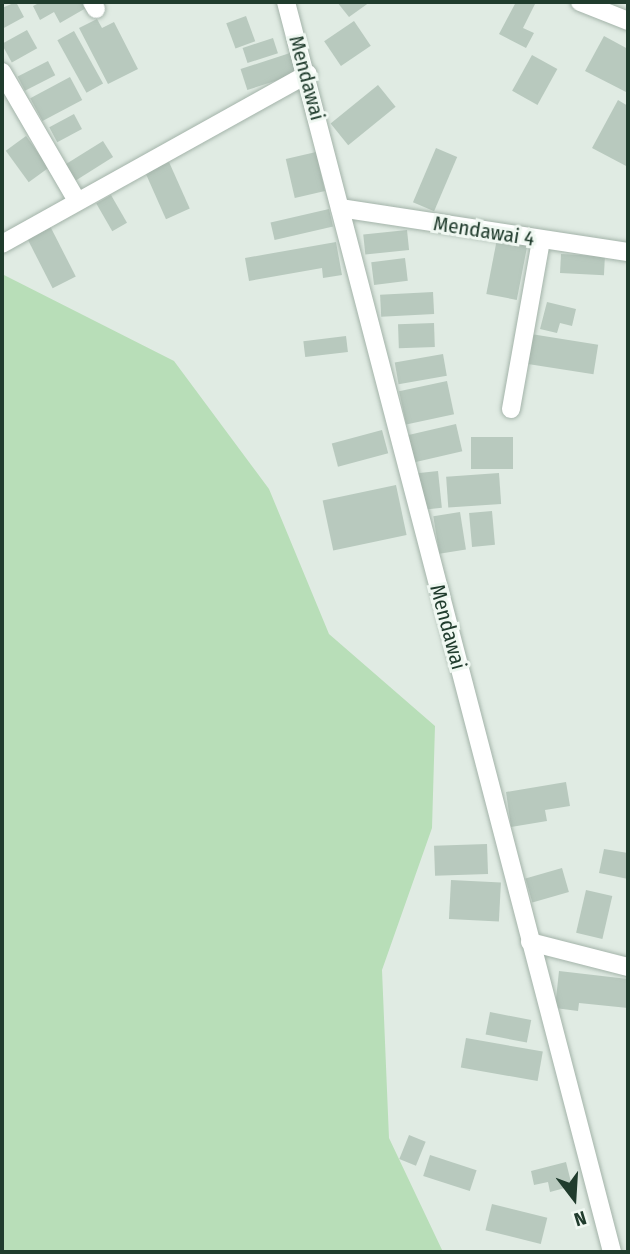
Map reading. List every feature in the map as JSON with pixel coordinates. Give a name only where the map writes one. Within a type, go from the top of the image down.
[{"type":"street","name":"Mendawai","points":[[286,2],[308,74],[340,208],[612,1252]]},
{"type":"street","points":[[580,2],[628,21]]},
{"type":"street","points":[[2,72],[77,201]]},
{"type":"street","points":[[2,244],[308,74]]},
{"type":"street","name":"Mendawai 4","points":[[340,208],[628,252]]},
{"type":"street","points":[[511,409],[541,240]]},
{"type":"street","points":[[530,942],[628,967]]},
{"type":"green space","points":[[2,274],[174,361],[269,489],[329,634],[435,726],[432,828],[382,970],[389,1138],[443,1252],[2,1252]]},
{"type":"building","points":[[16,2],[24,17],[2,29],[2,8]]},
{"type":"building","points":[[41,2],[82,2],[86,8],[60,23],[54,12],[40,20],[33,6]]},
{"type":"building","points":[[337,2],[370,2],[349,17]]},
{"type":"building","points":[[516,2],[536,2],[523,28],[534,33],[526,48],[499,34]]},
{"type":"building","points":[[246,16],[255,41],[236,49],[226,23]]},
{"type":"building","points":[[97,19],[102,28],[114,22],[138,69],[108,84],[79,28]]},
{"type":"building","points":[[354,21],[371,46],[341,66],[324,41]]},
{"type":"building","points":[[27,30],[37,48],[12,62],[2,44]]},
{"type":"building","points":[[74,31],[103,83],[86,93],[57,40]]},
{"type":"building","points":[[604,36],[628,49],[628,93],[585,71]]},
{"type":"building","points":[[273,38],[278,53],[248,63],[243,48]]},
{"type":"building","points":[[290,53],[297,74],[247,90],[241,69]]},
{"type":"building","points":[[532,55],[557,69],[537,105],[512,91]]},
{"type":"building","points":[[48,61],[55,75],[25,91],[18,76]]},
{"type":"building","points":[[70,77],[82,100],[42,121],[30,98]]},
{"type":"building","points":[[378,85],[396,107],[348,145],[331,123]]},
{"type":"building","points":[[618,100],[628,106],[628,167],[592,148]]},
{"type":"building","points":[[74,114],[82,129],[57,142],[49,127]]},
{"type":"building","points":[[26,136],[49,168],[29,182],[6,151]]},
{"type":"building","points":[[103,141],[113,157],[76,180],[66,164]]},
{"type":"building","points":[[436,148],[457,157],[434,211],[413,202]]},
{"type":"building","points":[[316,152],[325,191],[295,198],[286,159]]},
{"type":"building","points":[[169,162],[190,209],[166,219],[145,173]]},
{"type":"building","points":[[111,195],[127,223],[112,231],[96,204]]},
{"type":"building","points":[[329,209],[333,227],[275,240],[271,222]]},
{"type":"building","points":[[49,224],[76,277],[53,288],[26,236]]},
{"type":"building","points":[[407,230],[409,250],[365,254],[363,235]]},
{"type":"building","points":[[497,239],[527,245],[517,300],[486,294]]},
{"type":"building","points":[[336,242],[342,275],[323,278],[322,268],[249,281],[245,258]]},
{"type":"building","points":[[561,254],[605,256],[604,275],[560,273]]},
{"type":"building","points":[[405,258],[408,281],[374,285],[371,262]]},
{"type":"building","points":[[433,292],[434,314],[381,317],[380,295]]},
{"type":"building","points":[[547,302],[576,309],[572,326],[560,323],[557,333],[540,329]]},
{"type":"building","points":[[434,323],[435,347],[399,348],[398,324]]},
{"type":"building","points":[[531,334],[598,345],[593,374],[526,364]]},
{"type":"building","points":[[346,336],[348,352],[305,357],[303,341]]},
{"type":"building","points":[[443,354],[447,376],[399,384],[395,363]]},
{"type":"building","points":[[447,381],[454,414],[406,424],[399,391]]},
{"type":"building","points":[[456,424],[462,451],[413,463],[406,435]]},
{"type":"building","points":[[382,430],[388,453],[338,467],[332,443]]},
{"type":"building","points":[[471,437],[513,437],[513,469],[471,469]]},
{"type":"building","points":[[438,471],[442,508],[421,510],[417,473]]},
{"type":"building","points":[[499,473],[501,504],[448,508],[446,477]]},
{"type":"building","points":[[396,485],[407,535],[333,550],[323,501]]},
{"type":"building","points":[[492,511],[495,545],[472,547],[469,513]]},
{"type":"building","points":[[460,512],[466,550],[439,554],[433,516]]},
{"type":"building","points":[[566,782],[570,806],[545,810],[547,821],[511,827],[506,792]]},
{"type":"building","points":[[487,844],[488,874],[435,876],[434,846]]},
{"type":"building","points":[[604,849],[628,853],[628,879],[599,873]]},
{"type":"building","points":[[562,868],[569,892],[532,903],[525,878]]},
{"type":"building","points":[[451,880],[501,883],[499,922],[449,919]]},
{"type":"building","points":[[586,890],[612,896],[602,939],[576,933]]},
{"type":"building","points":[[559,971],[628,979],[628,1008],[579,1003],[578,1011],[555,1008]]},
{"type":"building","points":[[490,1012],[531,1020],[527,1043],[486,1035]]},
{"type":"building","points":[[466,1038],[543,1052],[538,1081],[461,1068]]},
{"type":"building","points":[[409,1135],[426,1142],[416,1166],[399,1159]]},
{"type":"building","points":[[430,1155],[477,1170],[470,1191],[423,1176]]},
{"type":"building","points":[[566,1162],[572,1186],[550,1192],[548,1182],[534,1185],[531,1171]]},
{"type":"building","points":[[492,1204],[547,1218],[541,1244],[485,1230]]}]
